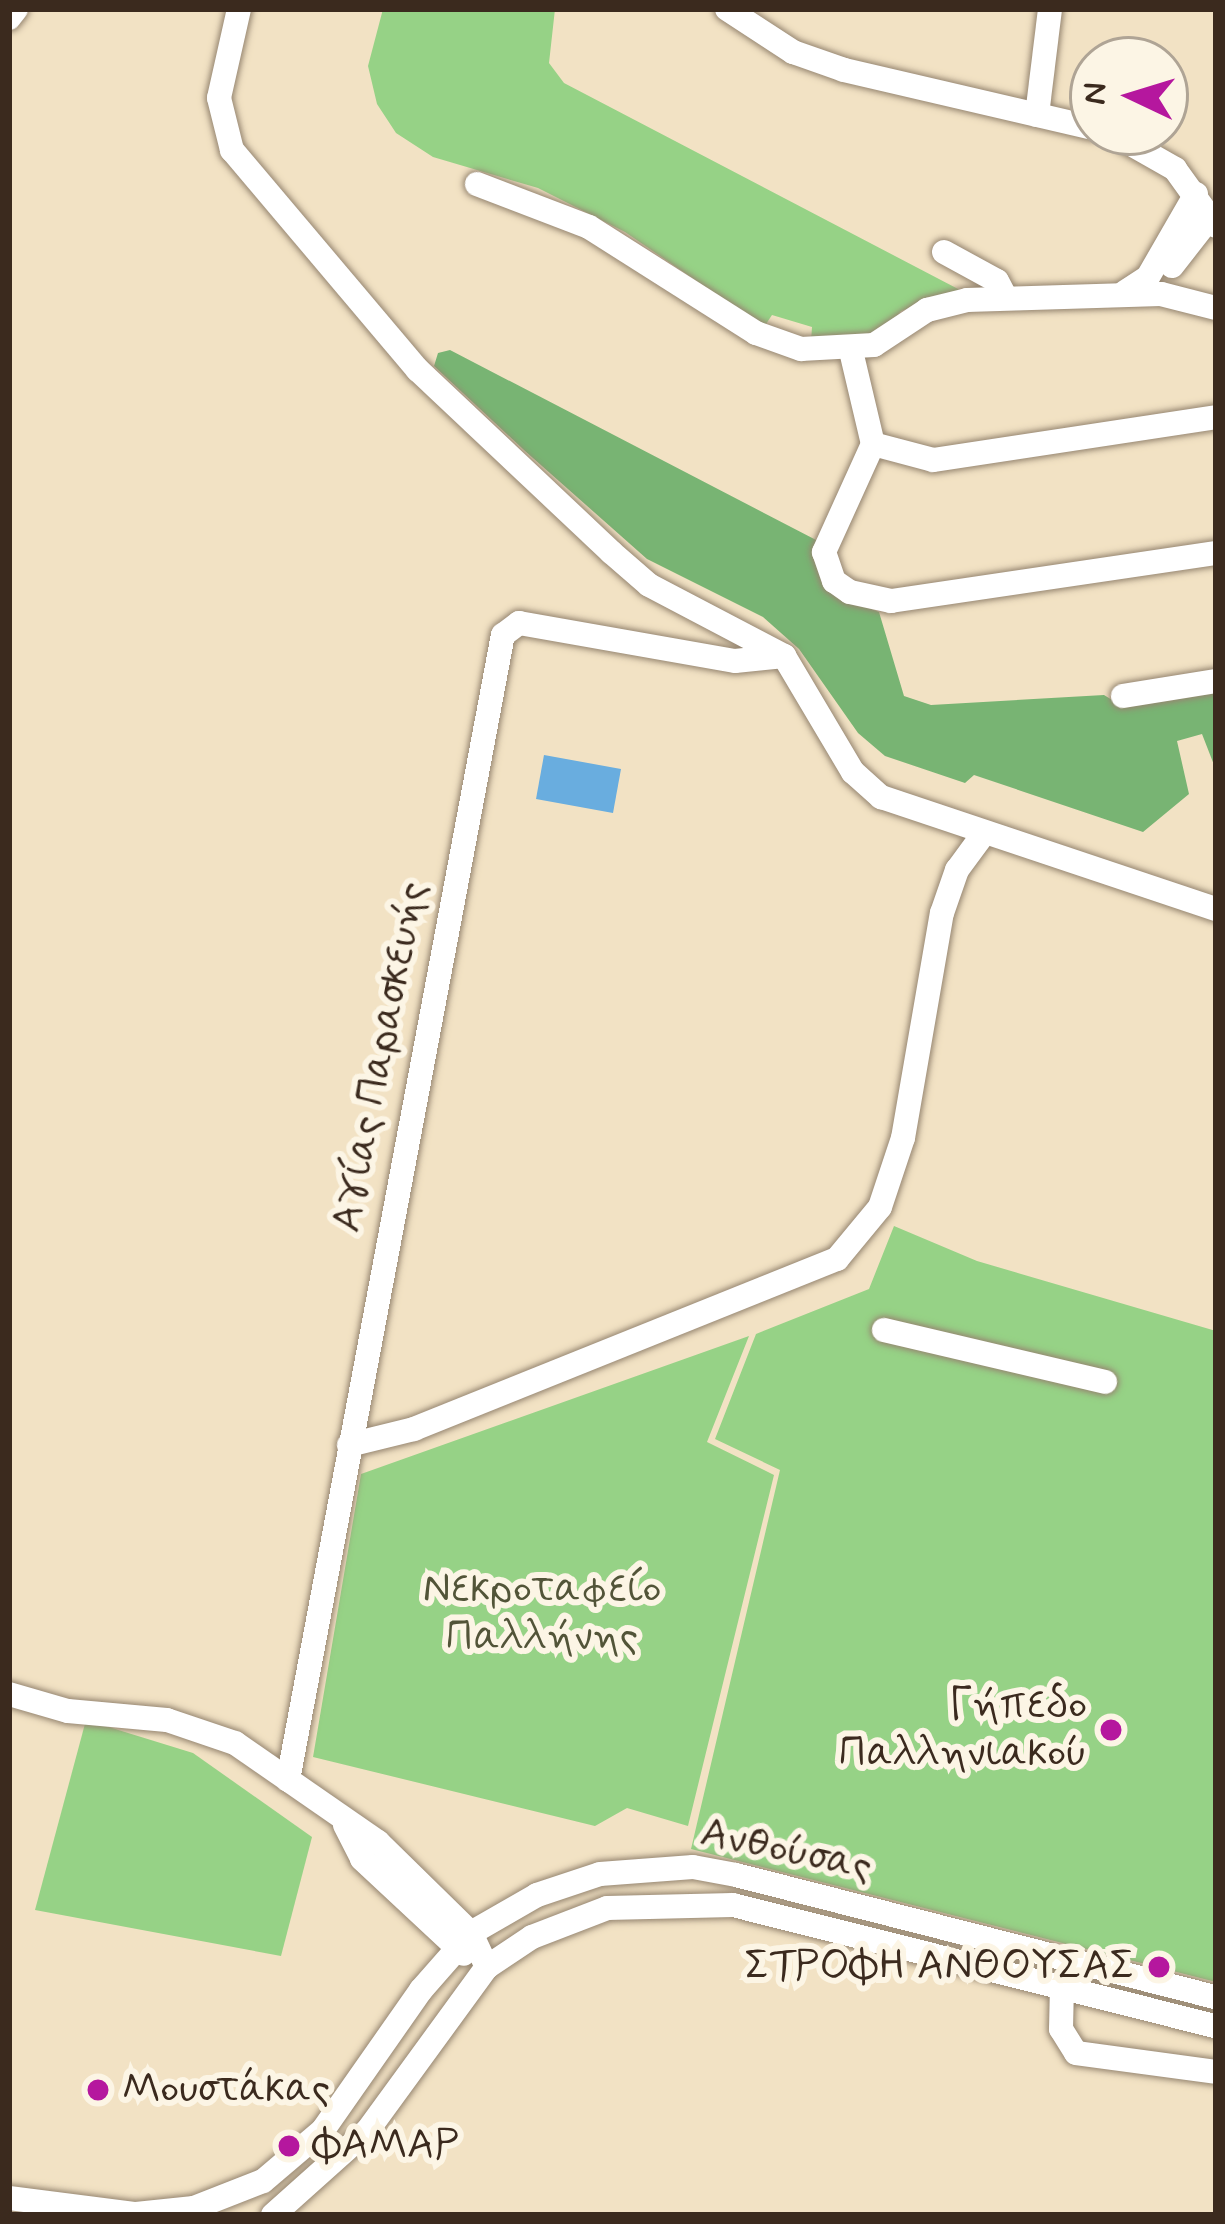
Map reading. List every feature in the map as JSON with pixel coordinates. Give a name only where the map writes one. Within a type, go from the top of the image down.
[{"type":"street","points":[[9,18],[16,9]]},
{"type":"street","points":[[239,9],[219,110],[244,168],[418,370],[610,552],[649,585],[784,656],[864,784],[982,836],[1216,909]]},
{"type":"street","points":[[727,9],[810,58],[1069,122]]},
{"type":"street","points":[[1037,115],[1050,9]]},
{"type":"street","points":[[1158,156],[1196,194],[1213,221],[1176,257],[1161,294]]},
{"type":"street","points":[[477,184],[607,236],[774,342],[851,351],[937,305],[1006,298],[1161,294],[1216,308]]},
{"type":"street","points":[[1122,293],[1148,278],[1196,194]]},
{"type":"street","points":[[944,252],[997,281],[1006,298]]},
{"type":"street","points":[[851,351],[873,444],[824,552],[834,581],[871,600],[1216,554]]},
{"type":"street","points":[[873,444],[933,460],[1216,417]]},
{"type":"street","name":"Αγίας Παρασκευής","points":[[288,1780],[503,635],[519,623],[734,661],[784,656]]},
{"type":"street","points":[[1123,696],[1216,681]]},
{"type":"street","points":[[349,1445],[414,1429],[838,1259],[880,1207],[903,1138],[942,913],[956,870],[982,836]]},
{"type":"street","points":[[884,1330],[1106,1382]]},
{"type":"street","points":[[9,1694],[68,1711],[189,1726],[235,1743],[345,1826],[362,1859],[463,1941],[487,1967]]},
{"type":"street","name":"Ανθούσας","points":[[9,2198],[136,2214],[194,2208],[247,2189],[323,2130],[463,1941],[568,1883],[693,1867],[1216,1996]]},
{"type":"street","name":"Ανθούσας","points":[[273,2215],[368,2130],[487,1967],[581,1915],[699,1901],[1062,1984],[1216,2026]]},
{"type":"street","points":[[1062,1984],[1061,2029],[1076,2053],[1216,2072]]},
{"type":"street","points":[[247,2189],[262,2215]]},
{"type":"green space","points":[[383,9],[555,9],[549,63],[564,83],[960,290],[901,311],[882,335],[811,342],[812,327],[772,315],[764,327],[625,232],[538,188],[433,157],[396,133],[377,104],[368,66]]},
{"type":"green space","points":[[450,350],[818,541],[839,596],[879,612],[904,696],[931,705],[1104,695],[1122,706],[1216,692],[1216,770],[1202,734],[1177,741],[1189,794],[1143,832],[974,775],[965,783],[885,756],[858,733],[799,649],[763,617],[647,559],[525,451],[434,366],[438,353]]},
{"type":"green space","points":[[894,1226],[977,1261],[1216,1331],[1216,1982],[691,1849],[780,1470],[715,1439],[756,1334],[869,1289]]},
{"type":"green space","name":"Νεκροταφείο Παλλήνης","points":[[749,1336],[707,1442],[774,1475],[688,1826],[627,1808],[595,1826],[313,1757],[361,1474]]},
{"type":"green space","points":[[86,1720],[193,1753],[312,1837],[281,1956],[35,1910]]},
{"type":"water","points":[[544,755],[621,769],[613,813],[536,799]]},
{"type":"place","name":"Γήπεδο Παλληνιακού","points":[[1111,1730]]},
{"type":"place","name":"ΣΤΡΟΦΗ ΑΝΘΟΥΣΑΣ","points":[[1159,1967]]},
{"type":"place","name":"Μουστάκας","points":[[98,2090]]},
{"type":"place","name":"ΦΑΜΑΡ","points":[[289,2146]]}]
